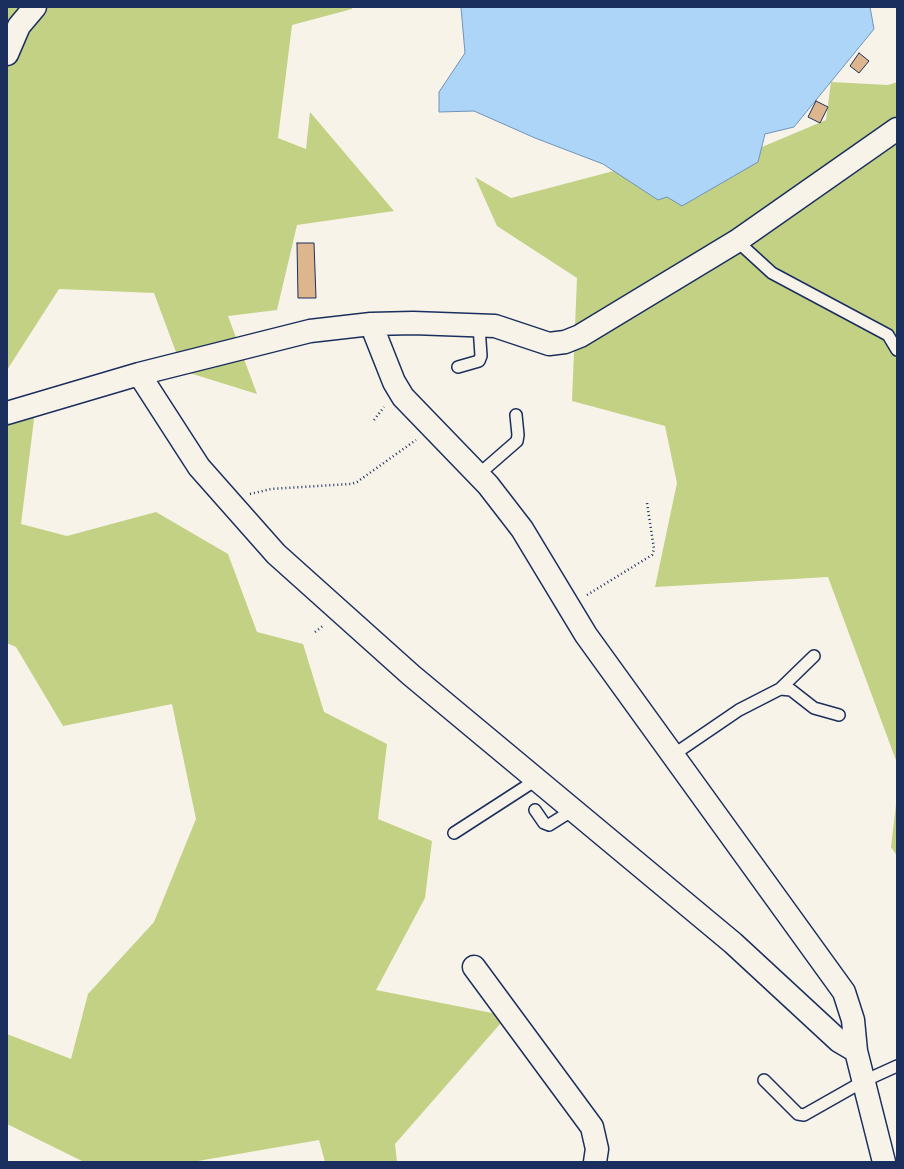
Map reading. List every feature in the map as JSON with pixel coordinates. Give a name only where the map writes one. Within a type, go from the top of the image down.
[{"type":"street","points":[[7,54],[19,26],[25,17],[35,7]]},
{"type":"street","points":[[7,413],[139,374],[310,331],[371,324],[413,322],[495,326],[549,344],[565,342],[580,336],[738,241],[897,130]]},
{"type":"street","points":[[371,324],[394,382],[403,397],[478,475],[522,529],[586,635],[844,992],[853,1020],[856,1051],[884,1162]]},
{"type":"street","points":[[139,374],[199,467],[276,554],[411,674],[732,943],[839,1041],[856,1051]]},
{"type":"street","points":[[474,967],[592,1127],[597,1149],[596,1162]]},
{"type":"lane","points":[[738,241],[772,273],[888,335],[897,350]]},
{"type":"lane","points":[[458,367],[479,361],[479,326]]},
{"type":"lane","points":[[478,475],[517,441],[518,435],[516,415]]},
{"type":"lane","points":[[673,755],[739,710],[780,688],[814,656]]},
{"type":"lane","points":[[780,688],[791,690],[814,708],[839,715]]},
{"type":"lane","points":[[454,832],[536,780]]},
{"type":"lane","points":[[535,810],[544,823],[549,825],[573,810]]},
{"type":"lane","points":[[764,1080],[798,1114],[804,1115],[864,1081],[897,1066]]},
{"type":"path","points":[[231,503],[240,496],[271,489],[351,484],[357,482],[433,428]]},
{"type":"path","points":[[569,606],[652,555],[654,549],[647,503]]},
{"type":"green space","points":[[7,7],[353,7],[352,9],[292,25],[278,138],[306,149],[310,112],[394,211],[297,225],[277,310],[228,316],[257,394],[183,371],[154,293],[59,289],[7,370]]},
{"type":"green space","points":[[831,82],[888,85],[897,82],[897,763],[828,577],[655,587],[677,483],[665,426],[572,401],[577,278],[497,226],[475,177],[511,198],[659,159],[705,171],[826,120]]},
{"type":"green space","points":[[7,404],[35,411],[21,524],[67,536],[156,512],[228,554],[257,632],[303,644],[324,712],[387,744],[378,819],[432,841],[425,898],[376,990],[507,1016],[395,1144],[397,1162],[325,1162],[319,1140],[192,1162],[84,1162],[7,1124],[7,1034],[71,1059],[88,994],[154,922],[196,819],[172,704],[63,726],[16,647],[7,643]]},
{"type":"green space","points":[[897,796],[897,856],[891,847]]},
{"type":"water","points":[[461,7],[870,7],[874,29],[794,127],[765,134],[758,162],[682,206],[667,197],[658,200],[603,164],[535,138],[474,111],[439,112],[439,92],[465,53]]},
{"type":"building","points":[[859,53],[869,61],[859,73],[850,66]]},
{"type":"building","points":[[816,101],[828,107],[820,123],[808,117]]},
{"type":"building","points":[[297,243],[314,243],[316,298],[298,298]]}]
